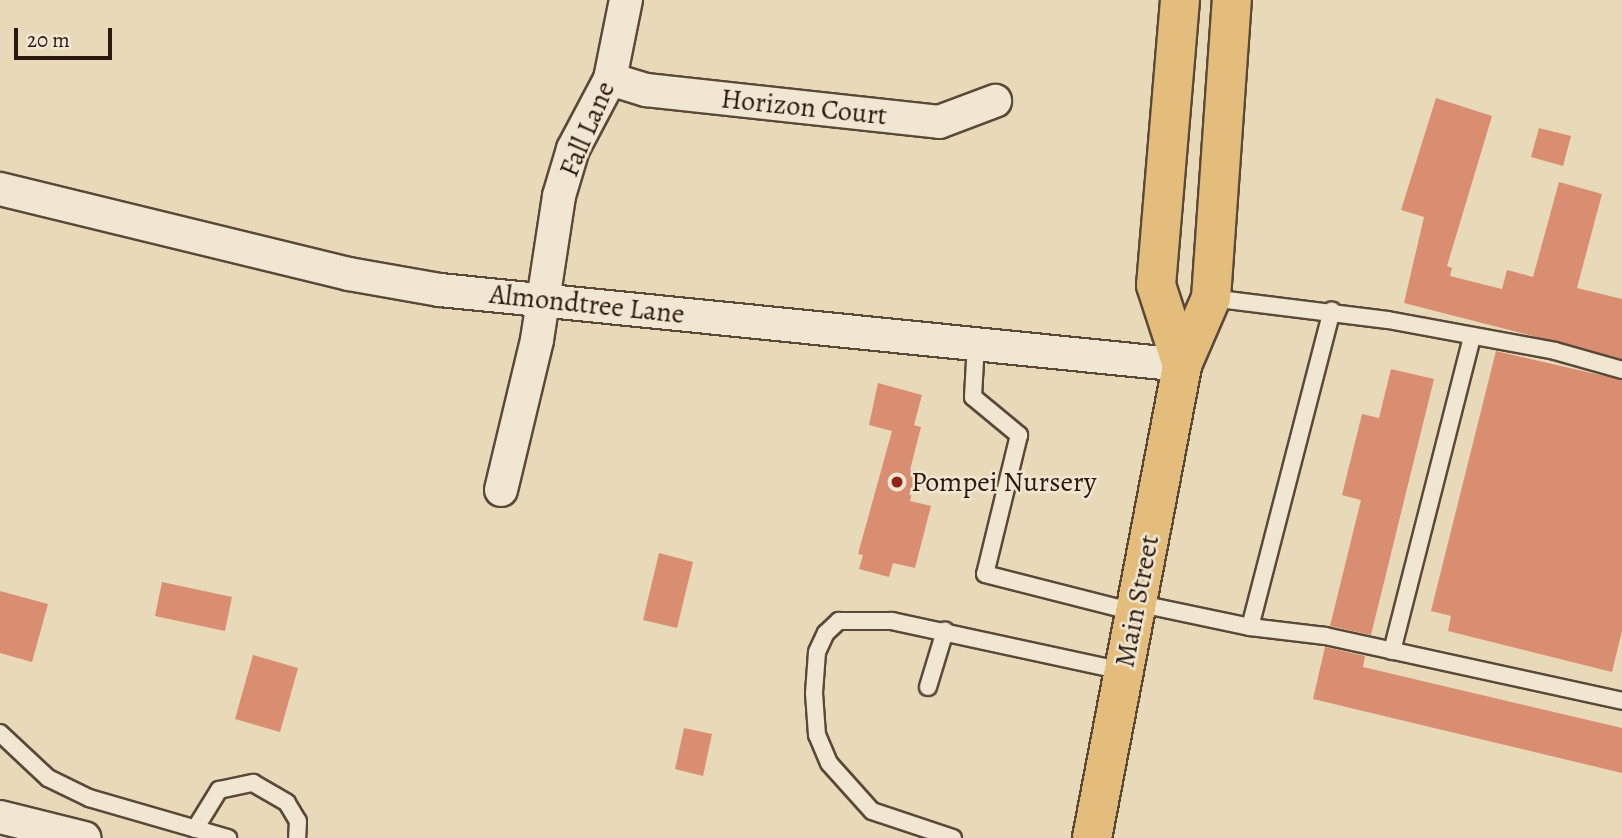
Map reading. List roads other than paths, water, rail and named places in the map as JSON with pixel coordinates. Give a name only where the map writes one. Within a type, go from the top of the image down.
[{"type":"main road","name":"Main Street","points":[[1180,0],[1156,285],[1182,365]]},
{"type":"main road","name":"Main Street","points":[[1092,838],[1182,365],[1211,298],[1232,0]]},
{"type":"street","name":"Fall Lane","points":[[501,490],[544,299],[559,197],[573,149],[610,79],[626,0]]},
{"type":"street","name":"Horizon Court","points":[[610,79],[646,90],[939,122],[995,101]]},
{"type":"street","name":"Almondtree Lane","points":[[0,189],[349,274],[544,299],[1182,365]]},
{"type":"street","points":[[0,817],[84,838]]},
{"type":"lane","points":[[1211,298],[1332,310],[1622,370]]},
{"type":"lane","points":[[1250,627],[1332,310]]},
{"type":"lane","points":[[1392,651],[1472,338]]},
{"type":"lane","points":[[976,343],[973,397],[1018,435],[985,574],[1135,608],[1392,651],[1622,701]]},
{"type":"lane","points":[[954,838],[872,811],[849,788],[817,735],[814,693],[817,652],[839,621],[892,621],[1123,671]]},
{"type":"lane","points":[[928,687],[945,631]]},
{"type":"lane","points":[[0,733],[48,779],[89,799],[228,838]]},
{"type":"lane","points":[[195,829],[219,790],[253,783],[287,803],[298,821],[297,838]]},
{"type":"place","name":"Pompei Nursery","points":[[897,482]]}]
